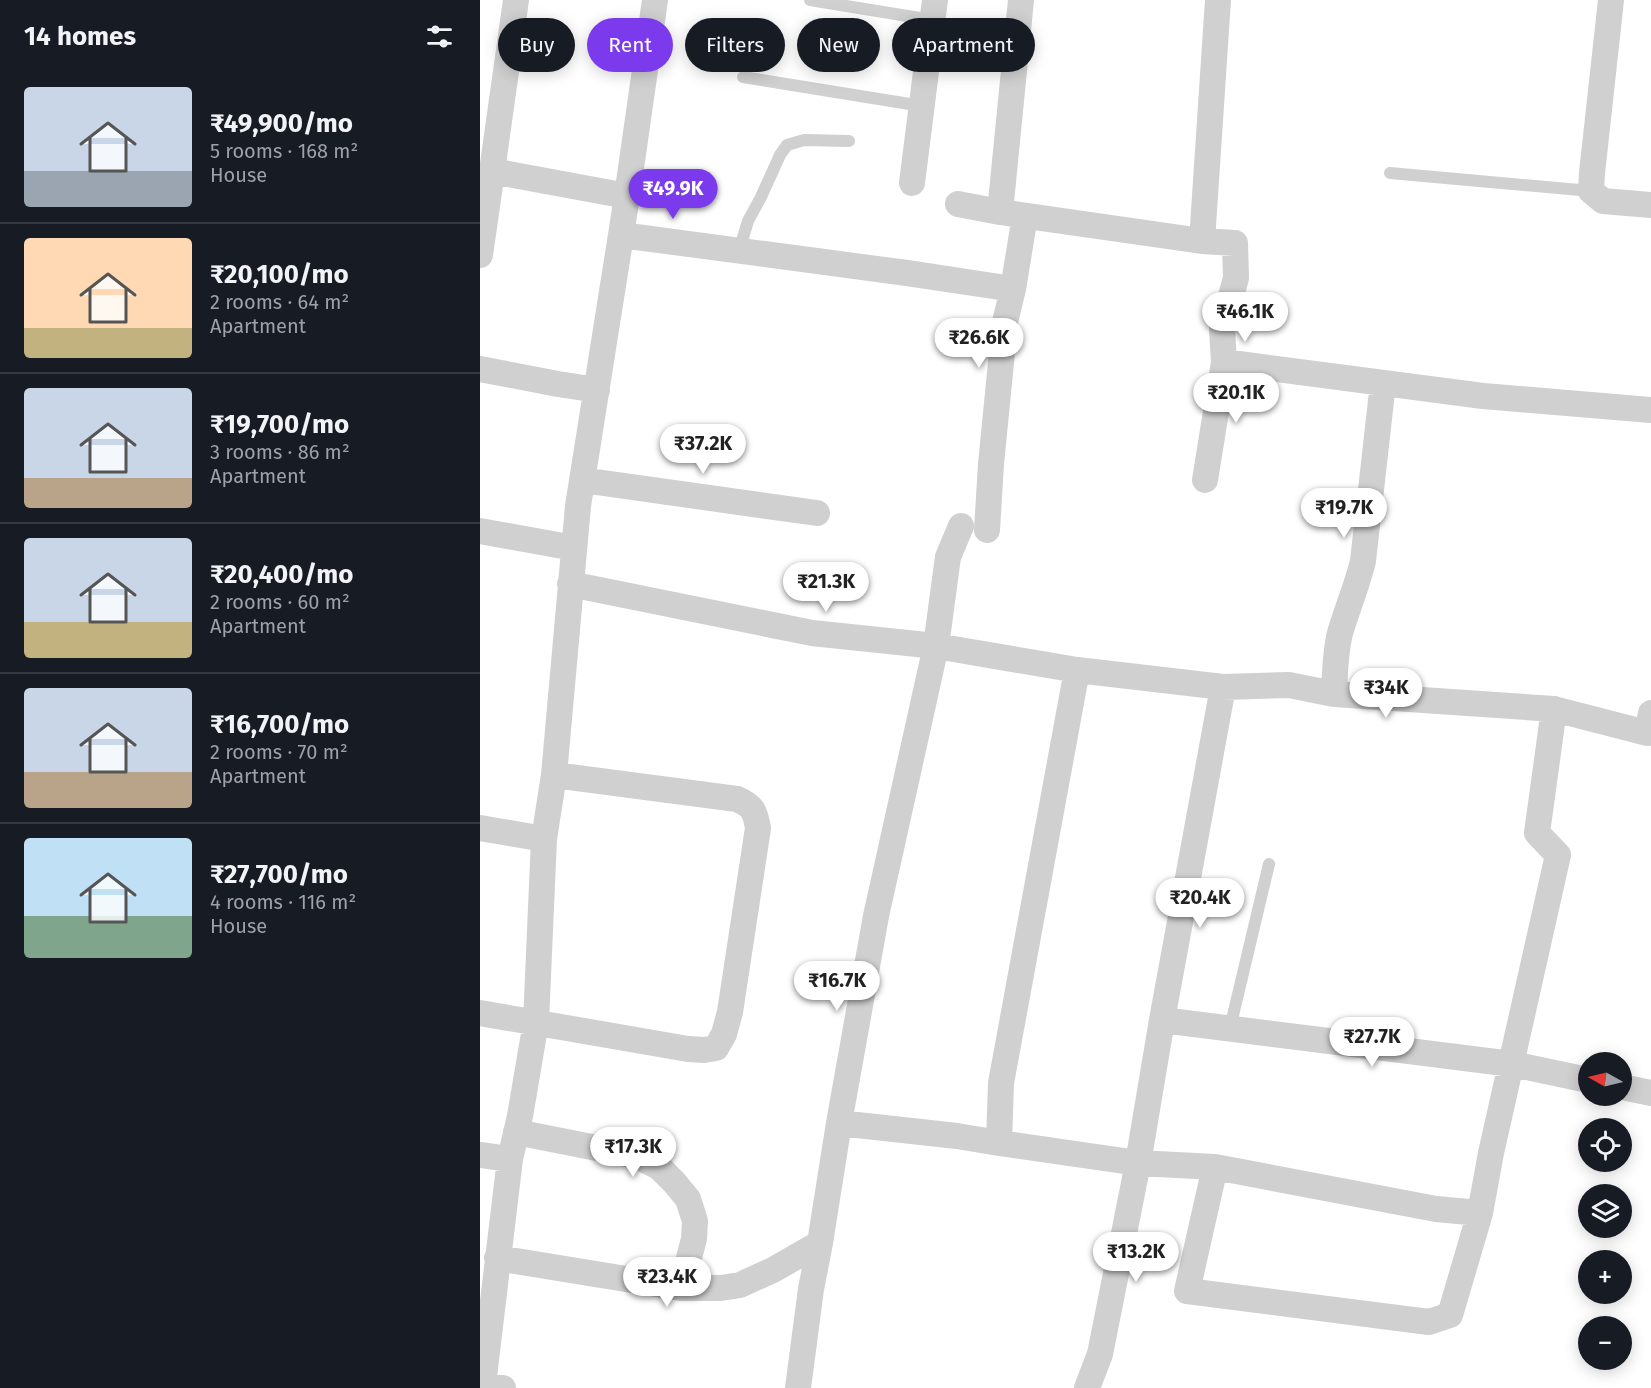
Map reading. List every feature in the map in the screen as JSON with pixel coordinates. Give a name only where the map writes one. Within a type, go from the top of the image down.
[{"type":"street","points":[[480,255],[516,0]]},
{"type":"street","points":[[489,1386],[497,1258],[510,1158],[536,1022],[544,839],[554,775],[570,584],[582,480],[655,0]]},
{"type":"street","points":[[1000,212],[1021,0]]},
{"type":"street","points":[[1202,241],[1218,0]]},
{"type":"street","points":[[1611,0],[1591,191],[1603,201],[1651,205]]},
{"type":"street","points":[[912,183],[934,10]]},
{"type":"street","points":[[492,171],[627,196]]},
{"type":"street","points":[[958,204],[1025,216],[1202,241],[1235,243],[1236,278],[1222,329],[1224,362],[1205,480]]},
{"type":"street","points":[[987,530],[1005,322],[1025,216]]},
{"type":"street","points":[[621,235],[1013,289]]},
{"type":"street","points":[[1224,362],[1483,396],[1651,410]]},
{"type":"street","points":[[480,369],[597,390]]},
{"type":"street","points":[[1335,694],[1336,652],[1340,633],[1358,584],[1363,561],[1383,383]]},
{"type":"street","points":[[582,480],[817,513]]},
{"type":"street","points":[[798,1388],[811,1289],[876,916],[936,646],[948,556],[961,526]]},
{"type":"street","points":[[480,531],[574,548]]},
{"type":"street","points":[[570,584],[812,633],[936,646],[1077,670],[1223,687],[1288,685],[1335,694],[1554,709],[1650,726]]},
{"type":"street","points":[[999,1143],[1001,1083],[1077,670]]},
{"type":"street","points":[[1087,1388],[1100,1354],[1138,1163],[1223,687]]},
{"type":"street","points":[[1215,1167],[1187,1291],[1429,1322],[1450,1315],[1480,1213],[1558,855],[1536,832],[1554,709]]},
{"type":"street","points":[[480,1013],[688,1050],[716,1048],[724,1034],[730,1012],[758,828],[756,814],[748,804],[737,799],[554,775]]},
{"type":"street","points":[[480,828],[544,839]]},
{"type":"street","points":[[1162,1020],[1512,1064],[1578,1078]]},
{"type":"street","points":[[1632,1089],[1651,1093]]},
{"type":"street","points":[[839,1123],[957,1136],[1138,1163],[1215,1167],[1436,1209],[1480,1213]]},
{"type":"street","points":[[516,1132],[637,1156],[659,1167],[688,1199],[695,1221],[694,1239],[681,1288]]},
{"type":"street","points":[[480,1155],[510,1158]]},
{"type":"street","points":[[497,1258],[681,1288],[721,1288],[740,1285],[773,1270],[820,1243]]},
{"type":"lane","points":[[810,0],[934,10]]},
{"type":"lane","points":[[743,77],[922,106]]},
{"type":"lane","points":[[740,251],[748,222],[787,145],[804,140],[849,141]]},
{"type":"lane","points":[[1390,173],[1591,191]]},
{"type":"lane","points":[[1230,1028],[1269,864]]}]
